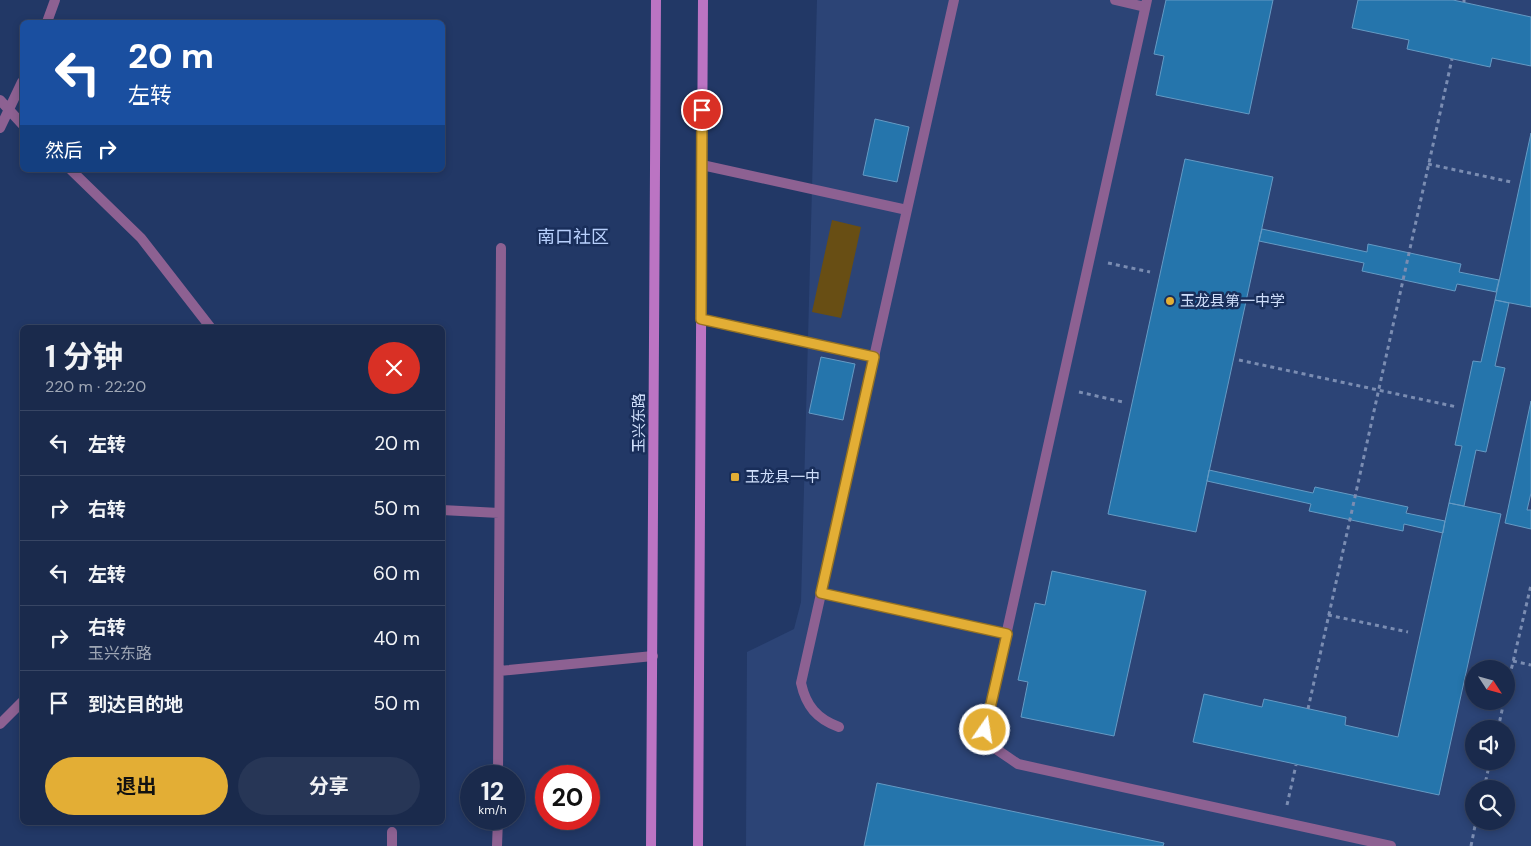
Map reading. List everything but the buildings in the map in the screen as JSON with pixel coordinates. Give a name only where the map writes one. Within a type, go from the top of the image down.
[{"type":"main road","name":"玉兴东路","points":[[651,846],[656,0]]},
{"type":"main road","points":[[698,846],[703,0]]},
{"type":"street","points":[[48,20],[55,0]]},
{"type":"street","points":[[839,728],[819,717],[810,707],[801,683],[954,0]]},
{"type":"street","points":[[1115,0],[1146,3],[985,730],[996,749],[1018,764],[1391,846]]},
{"type":"street","points":[[0,128],[10,112],[20,87]]},
{"type":"street","points":[[0,100],[20,122]]},
{"type":"street","points":[[702,164],[907,210]]},
{"type":"street","points":[[73,172],[141,238],[209,325]]},
{"type":"street","points":[[498,765],[501,248]]},
{"type":"street","points":[[701,319],[874,357]]},
{"type":"street","points":[[445,510],[499,513]]},
{"type":"street","points":[[821,593],[1007,634]]},
{"type":"street","points":[[499,671],[653,656]]},
{"type":"street","points":[[0,724],[20,704]]},
{"type":"street","points":[[498,830],[498,846]]},
{"type":"street","points":[[392,832],[392,846]]},
{"type":"path","points":[[1308,709],[1452,58]]},
{"type":"path","points":[[1428,164],[1511,182]]},
{"type":"path","points":[[1090,259],[1150,272]]},
{"type":"path","points":[[1239,360],[1458,407]]},
{"type":"path","points":[[1061,388],[1124,402]]},
{"type":"path","points":[[1513,660],[1531,585]]},
{"type":"path","points":[[1328,615],[1408,632]]},
{"type":"path","points":[[1515,661],[1531,665]]},
{"type":"path","points":[[1283,822],[1296,765]]},
{"type":"path","points":[[1471,846],[1474,830]]},
{"type":"shaded area","name":"玉龙县第一中学","points":[[817,0],[1531,0],[1531,846],[746,846],[747,652],[794,629],[801,602]]},
{"type":"shaded area","points":[[832,220],[861,227],[841,318],[812,312]]},
{"type":"place","name":"玉龙县第一中学","points":[[1170,301]]},
{"type":"place","name":"玉龙县一中","points":[[735,477]]},
{"type":"district","name":"南口社区","points":[[573,237]]},
{"type":"route","points":[[702,110],[701,319],[874,357],[821,593],[1007,634],[985,730]]}]
